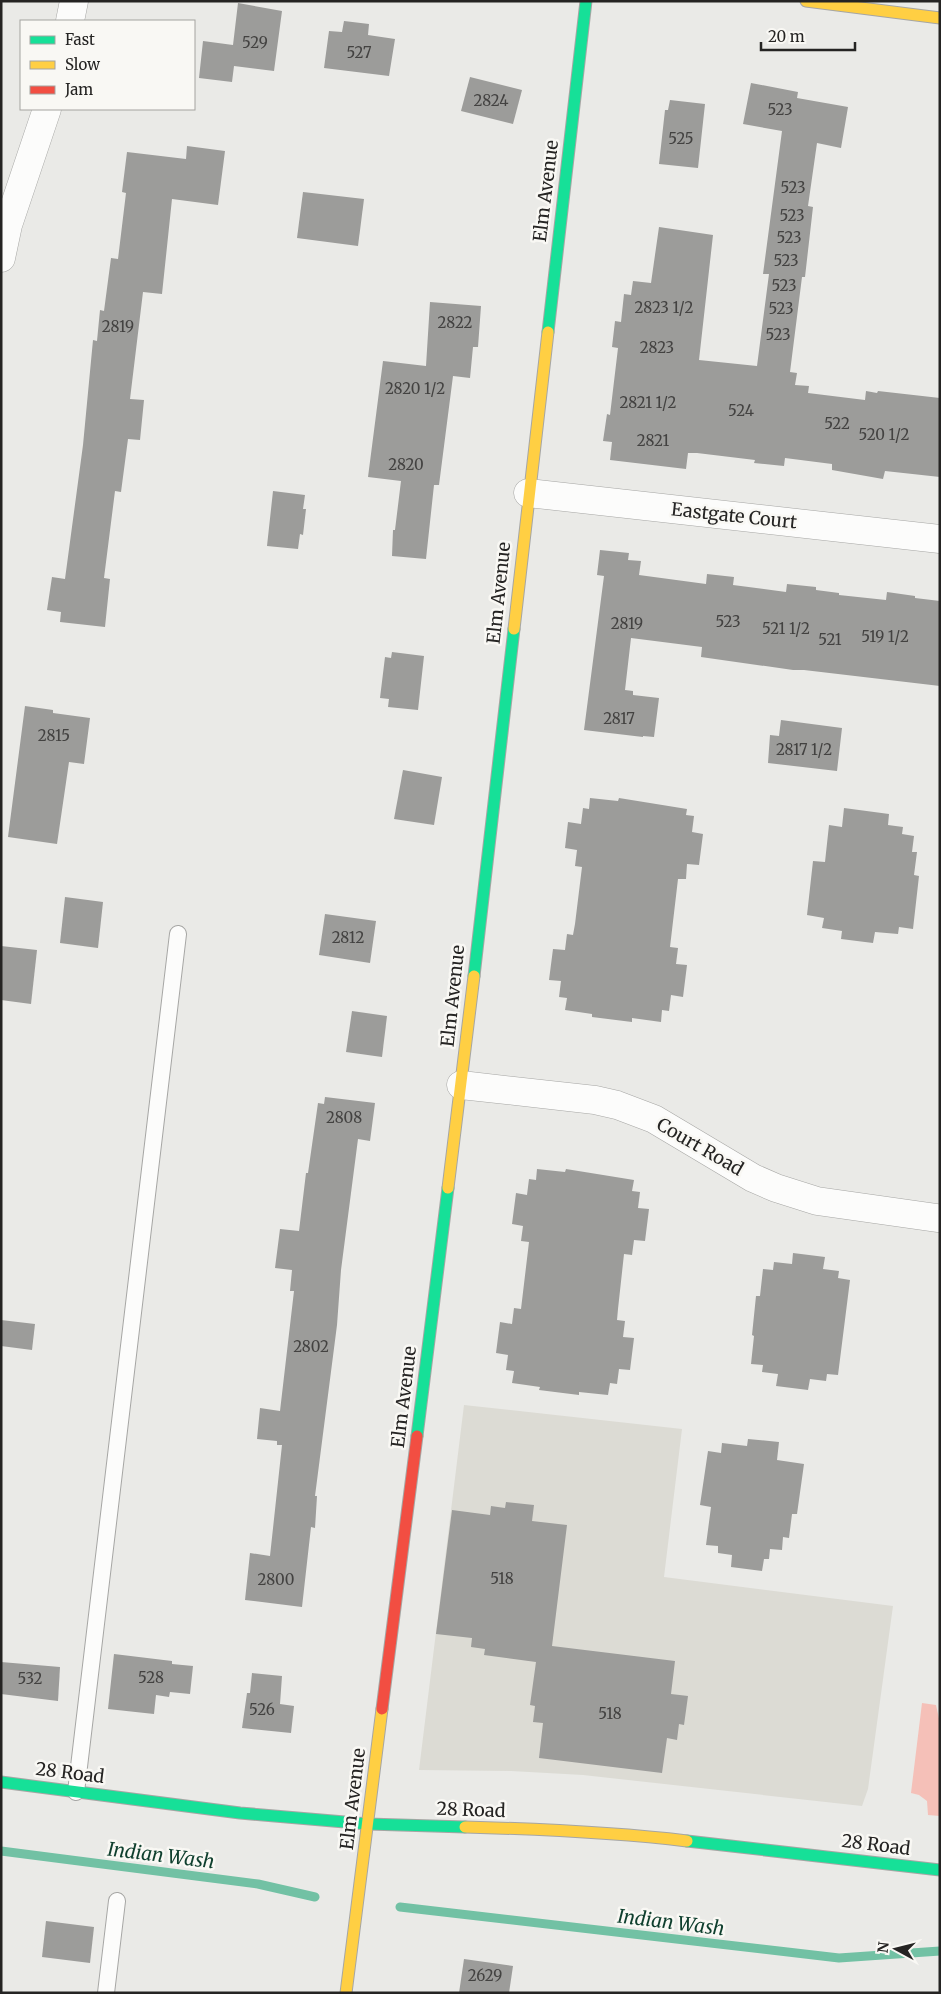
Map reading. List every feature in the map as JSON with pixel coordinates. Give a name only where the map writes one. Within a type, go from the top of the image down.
[{"type":"street","points":[[70,20],[74,1]]},
{"type":"street","name":"Elm Avenue","points":[[346,1993],[461,1085],[586,1]]},
{"type":"street","points":[[806,1],[940,18]]},
{"type":"street","points":[[1,258],[8,225],[47,110]]},
{"type":"street","name":"Eastgate Court","points":[[528,493],[940,539]]},
{"type":"street","name":"Court Road","points":[[461,1085],[595,1100],[617,1105],[654,1119],[753,1178],[776,1188],[817,1201],[937,1218]]},
{"type":"street","name":"28 Road","points":[[1,1782],[240,1813],[368,1824],[553,1829],[631,1834],[940,1870]]},
{"type":"lane","points":[[76,1792],[178,934]]},
{"type":"lane","points":[[106,1993],[117,1901]]},
{"type":"shaded area","points":[[464,1405],[682,1429],[664,1577],[893,1606],[868,1789],[862,1806],[583,1775],[511,1771],[419,1770]]},
{"type":"shaded area","points":[[922,1703],[936,1705],[940,1723],[940,1816],[928,1815],[927,1801],[919,1795],[911,1793]]},
{"type":"building","points":[[238,3],[282,11],[274,71],[234,66],[232,82],[199,78],[203,41],[233,45]]},
{"type":"building","points":[[344,21],[369,24],[368,35],[395,39],[389,76],[324,68],[329,31],[342,32]]},
{"type":"building","points":[[470,77],[522,90],[513,124],[461,111]]},
{"type":"building","points":[[751,83],[798,92],[797,98],[848,107],[841,148],[817,143],[808,206],[813,207],[805,277],[802,277],[790,372],[797,373],[795,385],[809,386],[808,393],[865,400],[866,391],[940,398],[940,477],[885,471],[883,479],[832,470],[832,464],[785,458],[784,466],[754,463],[755,460],[697,453],[688,453],[686,469],[610,460],[612,442],[603,441],[607,414],[610,415],[618,348],[612,347],[615,321],[621,322],[624,294],[631,295],[633,281],[651,283],[659,227],[713,235],[699,360],[757,366],[769,274],[763,274],[782,131],[743,124]]},
{"type":"building","points":[[670,100],[705,104],[698,168],[659,164],[665,110],[668,110]]},
{"type":"building","points":[[187,146],[225,151],[218,205],[172,199],[162,294],[143,292],[130,399],[144,400],[140,440],[128,439],[121,492],[115,491],[104,578],[110,579],[105,627],[60,622],[61,612],[47,610],[52,577],[65,579],[83,445],[93,340],[97,341],[100,310],[104,311],[111,258],[118,259],[126,193],[122,192],[127,152],[186,159]]},
{"type":"building","points":[[303,192],[364,199],[358,246],[297,238]]},
{"type":"building","points":[[430,302],[481,306],[478,347],[473,347],[470,378],[453,376],[439,485],[434,485],[426,559],[392,556],[393,530],[395,530],[401,481],[368,477],[383,361],[426,366]]},
{"type":"building","points":[[273,491],[305,495],[303,509],[306,509],[303,535],[300,534],[298,549],[267,546]]},
{"type":"building","points":[[600,550],[629,553],[628,560],[641,561],[639,575],[706,584],[707,574],[734,577],[733,585],[786,592],[787,584],[816,587],[816,590],[839,593],[839,595],[886,600],[887,592],[940,601],[940,686],[793,670],[701,657],[702,647],[631,638],[625,690],[633,691],[633,695],[659,698],[654,737],[584,730],[604,576],[597,575]]},
{"type":"building","points":[[392,652],[424,656],[418,710],[388,707],[389,699],[380,698],[385,657],[391,658]]},
{"type":"building","points":[[25,706],[53,710],[53,713],[90,718],[84,764],[69,762],[57,844],[8,837]]},
{"type":"building","points":[[781,720],[842,728],[837,771],[768,763],[770,735],[779,736]]},
{"type":"building","points":[[403,770],[442,777],[434,825],[394,819]]},
{"type":"building","points":[[590,798],[618,801],[619,798],[687,809],[686,815],[694,816],[692,832],[703,834],[699,865],[687,864],[686,879],[678,879],[670,947],[678,948],[676,964],[687,965],[683,997],[671,995],[669,1011],[662,1010],[661,1022],[632,1018],[632,1022],[592,1017],[592,1014],[565,1010],[567,998],[559,997],[561,981],[549,980],[553,949],[565,950],[567,934],[573,935],[582,867],[575,866],[577,850],[565,848],[568,822],[581,824],[583,808],[589,809]]},
{"type":"building","points":[[844,808],[889,814],[888,825],[903,827],[902,834],[914,836],[912,852],[917,852],[914,875],[919,876],[913,929],[899,927],[898,934],[875,932],[873,943],[841,939],[842,931],[822,928],[824,918],[807,915],[813,861],[825,862],[829,825],[842,827]]},
{"type":"building","points":[[65,897],[103,902],[98,948],[60,943]]},
{"type":"building","points":[[325,914],[376,921],[370,963],[319,955]]},
{"type":"building","points":[[1,946],[37,950],[31,1004],[1,1000]]},
{"type":"building","points":[[352,1011],[387,1016],[382,1057],[346,1052]]},
{"type":"building","points":[[325,1097],[375,1103],[370,1141],[358,1139],[315,1496],[317,1496],[315,1528],[311,1527],[302,1607],[245,1600],[250,1553],[270,1556],[282,1445],[277,1445],[277,1441],[257,1439],[260,1408],[280,1411],[294,1291],[290,1291],[292,1270],[275,1268],[280,1229],[299,1231],[306,1173],[308,1173],[318,1103],[324,1104]]},
{"type":"building","points":[[537,1169],[565,1172],[566,1169],[634,1180],[632,1191],[640,1192],[638,1208],[649,1209],[645,1241],[634,1240],[632,1255],[624,1254],[617,1320],[625,1321],[623,1337],[634,1338],[630,1370],[619,1369],[617,1384],[610,1383],[608,1395],[579,1392],[579,1395],[539,1390],[540,1387],[512,1383],[514,1371],[506,1370],[508,1355],[496,1353],[500,1322],[512,1324],[514,1308],[521,1309],[529,1242],[521,1241],[523,1226],[512,1224],[516,1193],[527,1195],[529,1179],[536,1180]]},
{"type":"building","points":[[793,1253],[825,1257],[823,1269],[839,1271],[838,1278],[850,1280],[838,1375],[827,1374],[826,1381],[810,1379],[808,1390],[776,1386],[778,1374],[762,1372],[763,1365],[751,1364],[756,1296],[760,1296],[763,1269],[773,1270],[774,1262],[792,1264]]},
{"type":"building","points":[[1,1320],[35,1324],[32,1350],[1,1346]]},
{"type":"building","points":[[748,1439],[779,1442],[777,1460],[804,1464],[797,1514],[792,1514],[789,1538],[783,1537],[782,1550],[770,1549],[769,1559],[764,1559],[762,1571],[731,1567],[732,1555],[718,1553],[718,1546],[706,1545],[711,1507],[700,1505],[708,1451],[721,1453],[722,1443],[747,1446]]},
{"type":"building","points":[[506,1502],[534,1505],[532,1521],[567,1525],[552,1646],[675,1661],[671,1694],[688,1696],[684,1725],[679,1724],[677,1740],[667,1738],[662,1773],[539,1758],[543,1723],[533,1722],[535,1706],[530,1705],[536,1662],[484,1655],[485,1649],[471,1647],[472,1638],[436,1634],[452,1510],[490,1515],[491,1506],[505,1508]]},
{"type":"building","points":[[114,1654],[172,1661],[172,1664],[193,1666],[190,1694],[170,1692],[169,1697],[156,1695],[154,1714],[108,1709]]},
{"type":"building","points":[[1,1662],[60,1667],[58,1701],[1,1694]]},
{"type":"building","points":[[252,1673],[282,1676],[280,1704],[294,1706],[291,1733],[242,1728],[247,1693],[250,1693]]},
{"type":"building","points":[[46,1921],[94,1927],[90,1963],[42,1957]]},
{"type":"building","points":[[464,1959],[513,1966],[509,1993],[459,1993]]},
{"type":"waterway","name":"Indian Wash","points":[[1,1851],[258,1884],[315,1897]]},
{"type":"waterway","name":"Indian Wash","points":[[400,1907],[839,1958],[940,1951]]},
{"type":"traffic: fast","points":[[548,332],[586,1]]},
{"type":"traffic: fast","points":[[474,976],[514,629]]},
{"type":"traffic: fast","points":[[417,1436],[448,1188]]},
{"type":"traffic: fast","points":[[1,1782],[240,1813],[368,1824],[465,1827]]},
{"type":"traffic: fast","points":[[687,1841],[940,1870]]},
{"type":"traffic: slow","points":[[806,1],[940,18]]},
{"type":"traffic: slow","points":[[514,629],[548,332]]},
{"type":"traffic: slow","points":[[448,1188],[474,976]]},
{"type":"traffic: slow","points":[[346,1993],[382,1709]]},
{"type":"traffic: slow","points":[[465,1827],[576,1831],[687,1841]]},
{"type":"traffic: jam","points":[[382,1709],[417,1436]]}]
